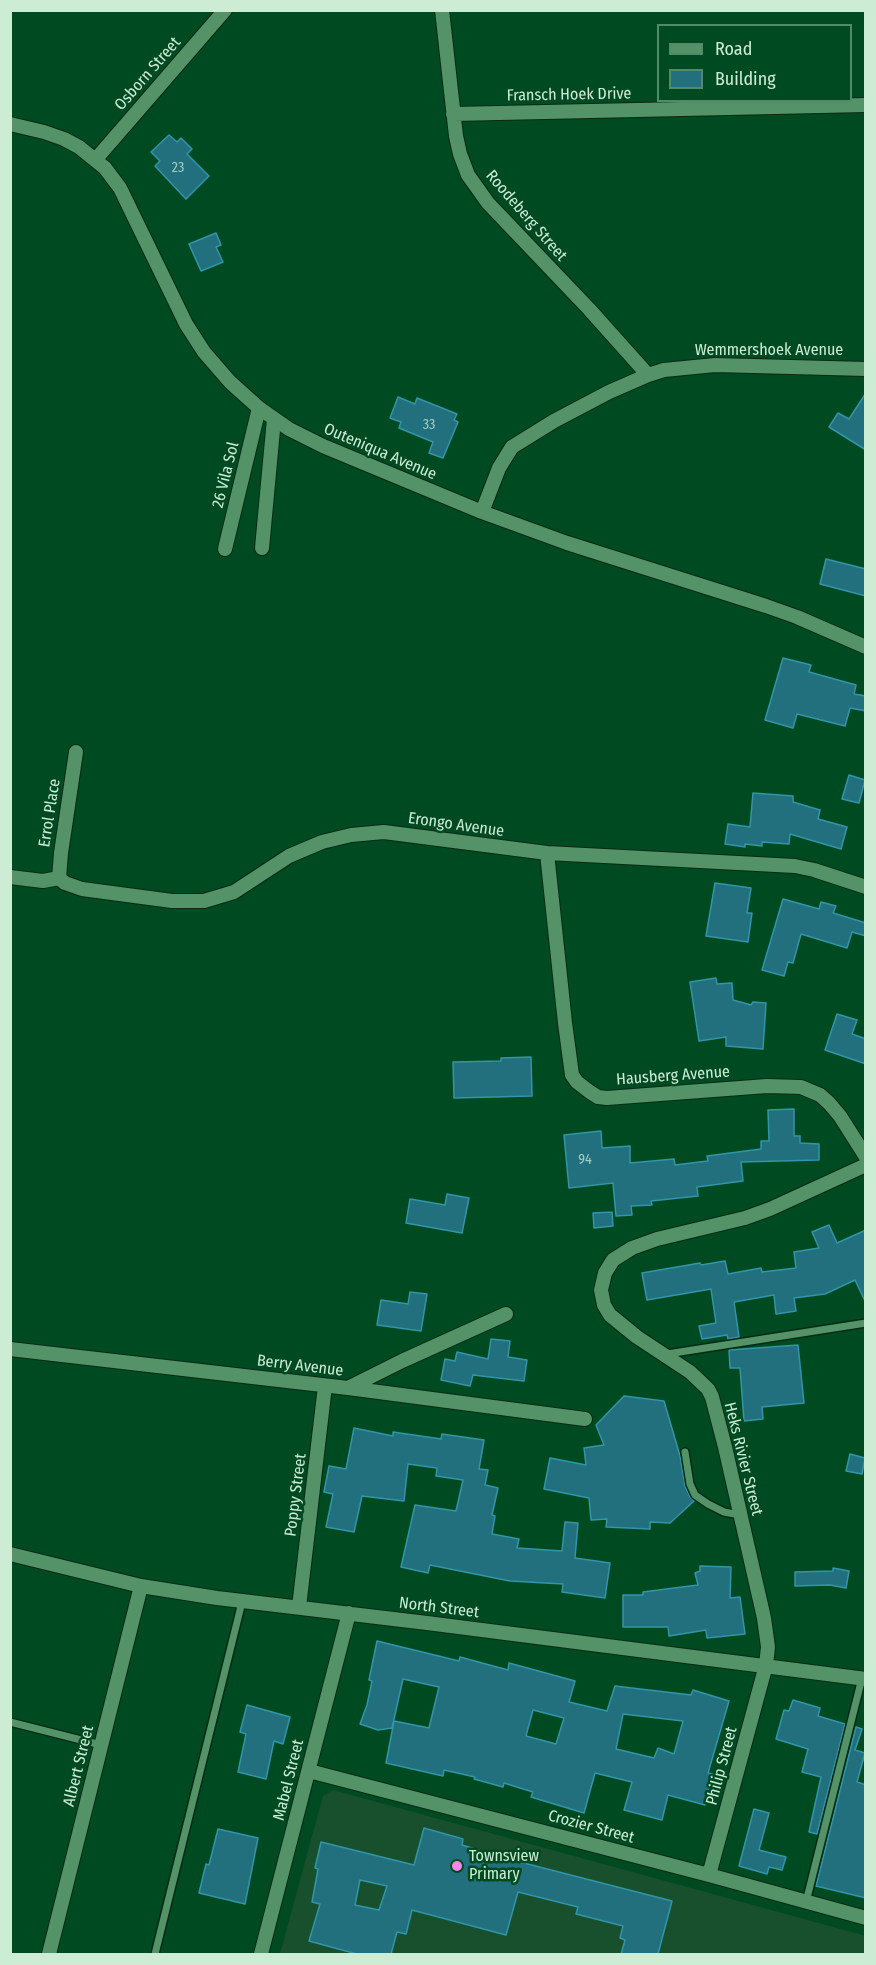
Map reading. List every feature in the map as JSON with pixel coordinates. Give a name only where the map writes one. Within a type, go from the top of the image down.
[{"type":"street","name":"Osborn Street","points":[[96,159],[225,10]]},
{"type":"street","name":"Roodeberg Street","points":[[442,10],[453,114],[460,154],[468,175],[488,203],[648,375]]},
{"type":"street","name":"Fransch Hoek Drive","points":[[453,114],[866,105]]},
{"type":"street","name":"Outeniqua Avenue","points":[[10,124],[64,139],[96,159],[112,176],[182,316],[198,342],[230,382],[274,419],[306,438],[482,512],[567,543],[766,606],[866,647]]},
{"type":"street","name":"Wemmershoek Avenue","points":[[482,512],[499,468],[512,447],[600,396],[648,375],[664,370],[715,365],[866,369]]},
{"type":"street","name":"26 Vila Sol","points":[[225,549],[259,408]]},
{"type":"street","points":[[262,548],[274,419]]},
{"type":"street","name":"Errol Place","points":[[59,878],[76,752]]},
{"type":"street","name":"Erongo Avenue","points":[[59,878],[70,886],[82,889],[172,901],[212,900],[234,892],[272,866],[303,849],[322,842],[368,832],[419,835],[547,854],[795,866],[866,887]]},
{"type":"street","name":"Hausberg Avenue","points":[[547,854],[572,1075],[578,1082],[598,1097],[607,1098],[767,1086],[801,1088],[820,1095],[829,1103],[866,1157]]},
{"type":"street","points":[[10,877],[43,881],[59,878]]},
{"type":"street","name":"Heks Rivier Street","points":[[766,1665],[768,1640],[712,1397],[708,1389],[690,1371],[615,1321],[604,1305],[601,1290],[605,1273],[613,1260],[621,1253],[645,1243],[723,1224],[770,1209],[866,1165]]},
{"type":"street","points":[[348,1388],[506,1314]]},
{"type":"street","name":"Berry Avenue","points":[[10,1349],[348,1388],[585,1419]]},
{"type":"street","name":"Poppy Street","points":[[299,1607],[325,1386]]},
{"type":"street","name":"North Street","points":[[10,1554],[141,1586],[242,1602],[349,1613],[864,1678]]},
{"type":"street","name":"Albert Street","points":[[49,1954],[141,1586]]},
{"type":"street","name":"Mabel Street","points":[[261,1954],[349,1613]]},
{"type":"street","name":"Philip Street","points":[[709,1875],[766,1665]]},
{"type":"street","name":"Crozier Street","points":[[309,1771],[866,1918]]},
{"type":"lane","points":[[665,1355],[866,1323]]},
{"type":"lane","points":[[685,1452],[690,1484],[696,1495],[724,1512],[740,1515]]},
{"type":"lane","points":[[155,1954],[242,1602]]},
{"type":"lane","points":[[807,1902],[864,1678]]},
{"type":"lane","points":[[10,1722],[101,1745]]},
{"type":"shaded area","name":"Townsview Primary","points":[[333,1790],[866,1936],[865,1954],[280,1954],[323,1796]]},
{"type":"building","points":[[169,135],[177,142],[181,138],[192,149],[187,154],[209,176],[186,199],[155,166],[160,161],[151,152]]},
{"type":"building","points":[[216,233],[221,245],[216,247],[223,262],[201,271],[189,244]]},
{"type":"building","points":[[866,393],[866,450],[829,427],[838,413],[849,419]]},
{"type":"building","points":[[398,397],[415,404],[417,398],[457,414],[454,420],[458,422],[443,458],[429,453],[433,442],[399,428],[401,422],[390,418]]},
{"type":"building","points":[[826,559],[866,569],[866,596],[820,584]]},
{"type":"building","points":[[783,658],[811,665],[809,672],[856,685],[854,694],[866,696],[866,711],[850,708],[845,726],[797,714],[793,728],[765,720]]},
{"type":"building","points":[[849,775],[865,780],[859,803],[842,799]]},
{"type":"building","points":[[753,793],[793,796],[793,802],[820,810],[818,819],[847,827],[841,849],[790,834],[789,844],[762,842],[762,846],[745,844],[745,847],[725,844],[728,824],[750,827]]},
{"type":"building","points":[[715,883],[751,888],[747,913],[752,913],[748,942],[706,936]]},
{"type":"building","points":[[783,899],[819,909],[821,902],[836,906],[833,913],[866,923],[866,936],[852,932],[847,948],[801,934],[793,963],[788,962],[784,976],[762,970]]},
{"type":"building","points":[[716,978],[717,984],[732,983],[733,1000],[751,1005],[753,1002],[766,1003],[763,1049],[726,1046],[726,1037],[699,1041],[690,982]]},
{"type":"building","points":[[837,1014],[857,1020],[852,1034],[866,1039],[866,1064],[825,1050]]},
{"type":"building","points":[[531,1057],[532,1096],[454,1098],[453,1062],[501,1061],[501,1058]]},
{"type":"building","points":[[794,1109],[794,1136],[800,1136],[800,1143],[819,1144],[819,1160],[741,1162],[743,1181],[697,1187],[698,1196],[651,1201],[652,1205],[631,1206],[632,1215],[616,1216],[613,1183],[569,1188],[564,1135],[601,1131],[602,1148],[630,1146],[630,1163],[674,1159],[675,1165],[708,1161],[707,1156],[761,1149],[761,1141],[769,1141],[768,1110]]},
{"type":"building","points":[[447,1194],[469,1198],[462,1233],[406,1223],[410,1199],[445,1205]]},
{"type":"building","points":[[612,1212],[613,1226],[594,1228],[593,1213]]},
{"type":"building","points":[[829,1225],[837,1243],[866,1230],[866,1303],[855,1280],[825,1294],[794,1298],[796,1311],[776,1314],[774,1295],[734,1302],[739,1337],[728,1339],[727,1335],[702,1339],[699,1326],[716,1323],[711,1289],[647,1300],[642,1273],[725,1261],[728,1274],[761,1268],[762,1272],[796,1268],[794,1252],[819,1248],[812,1232]]},
{"type":"building","points":[[410,1292],[427,1294],[421,1331],[377,1325],[381,1300],[408,1304]]},
{"type":"building","points":[[491,1339],[510,1341],[508,1357],[527,1360],[524,1381],[473,1375],[470,1386],[441,1380],[445,1359],[455,1361],[457,1352],[488,1359]]},
{"type":"building","points":[[798,1345],[804,1403],[762,1407],[763,1419],[744,1421],[740,1368],[730,1368],[729,1350]]},
{"type":"building","points":[[624,1396],[664,1401],[680,1456],[685,1486],[694,1501],[670,1523],[650,1522],[650,1529],[606,1527],[607,1519],[591,1520],[589,1498],[544,1489],[550,1458],[586,1465],[584,1448],[604,1445],[596,1425]]},
{"type":"building","points":[[354,1428],[393,1436],[393,1432],[441,1439],[442,1434],[484,1440],[479,1469],[488,1470],[485,1485],[498,1488],[492,1515],[495,1516],[492,1534],[519,1539],[517,1548],[562,1551],[565,1522],[578,1523],[575,1558],[610,1563],[605,1598],[562,1592],[563,1584],[510,1581],[430,1565],[428,1573],[401,1567],[415,1505],[456,1511],[463,1480],[436,1476],[437,1468],[408,1464],[404,1501],[362,1496],[354,1532],[326,1527],[333,1494],[324,1492],[329,1466],[346,1469]]},
{"type":"building","points":[[850,1454],[865,1458],[862,1474],[846,1471]]},
{"type":"building","points":[[700,1566],[731,1567],[730,1598],[740,1597],[745,1634],[707,1638],[706,1630],[669,1636],[668,1627],[623,1627],[623,1595],[643,1595],[643,1592],[698,1585],[695,1573],[700,1571]]},
{"type":"building","points":[[833,1568],[849,1571],[846,1588],[830,1585],[795,1586],[795,1572],[833,1571]]},
{"type":"building","points":[[377,1641],[459,1661],[460,1657],[508,1670],[509,1663],[575,1681],[569,1702],[607,1711],[615,1686],[691,1695],[693,1690],[729,1701],[708,1773],[713,1774],[705,1805],[668,1795],[662,1820],[624,1810],[632,1782],[595,1773],[584,1813],[531,1797],[533,1792],[504,1783],[503,1787],[474,1779],[475,1777],[444,1770],[443,1776],[386,1763],[394,1721],[429,1728],[439,1687],[403,1679],[392,1728],[378,1730],[360,1724],[372,1681],[369,1680]],"holes":[[[533,1710],[564,1718],[556,1744],[526,1736]],[[623,1714],[683,1721],[674,1754],[658,1748],[654,1758],[616,1749]]]},
{"type":"building","points":[[793,1700],[820,1708],[818,1716],[845,1724],[817,1834],[809,1832],[821,1777],[802,1772],[808,1749],[776,1739],[784,1710],[789,1711]]},
{"type":"building","points":[[247,1705],[290,1717],[283,1744],[274,1741],[266,1779],[238,1772],[246,1734],[240,1732]]},
{"type":"building","points":[[856,1727],[862,1729],[855,1750],[865,1753],[857,1782],[866,1785],[866,1898],[816,1886]]},
{"type":"building","points":[[754,1809],[769,1813],[759,1850],[786,1857],[782,1870],[769,1867],[767,1874],[739,1866]]},
{"type":"building","points":[[424,1828],[463,1839],[462,1845],[512,1860],[672,1901],[658,1954],[621,1954],[625,1940],[620,1938],[623,1926],[576,1914],[578,1907],[518,1892],[506,1935],[412,1910],[406,1934],[397,1932],[391,1954],[357,1954],[309,1941],[320,1904],[312,1902],[318,1869],[315,1868],[321,1842],[414,1865]],"holes":[[[360,1880],[387,1886],[379,1910],[355,1905]]]},
{"type":"building","points":[[218,1829],[258,1838],[245,1904],[199,1893]]},
{"type":"place","name":"Townsview Primary","points":[[457,1866]]}]
